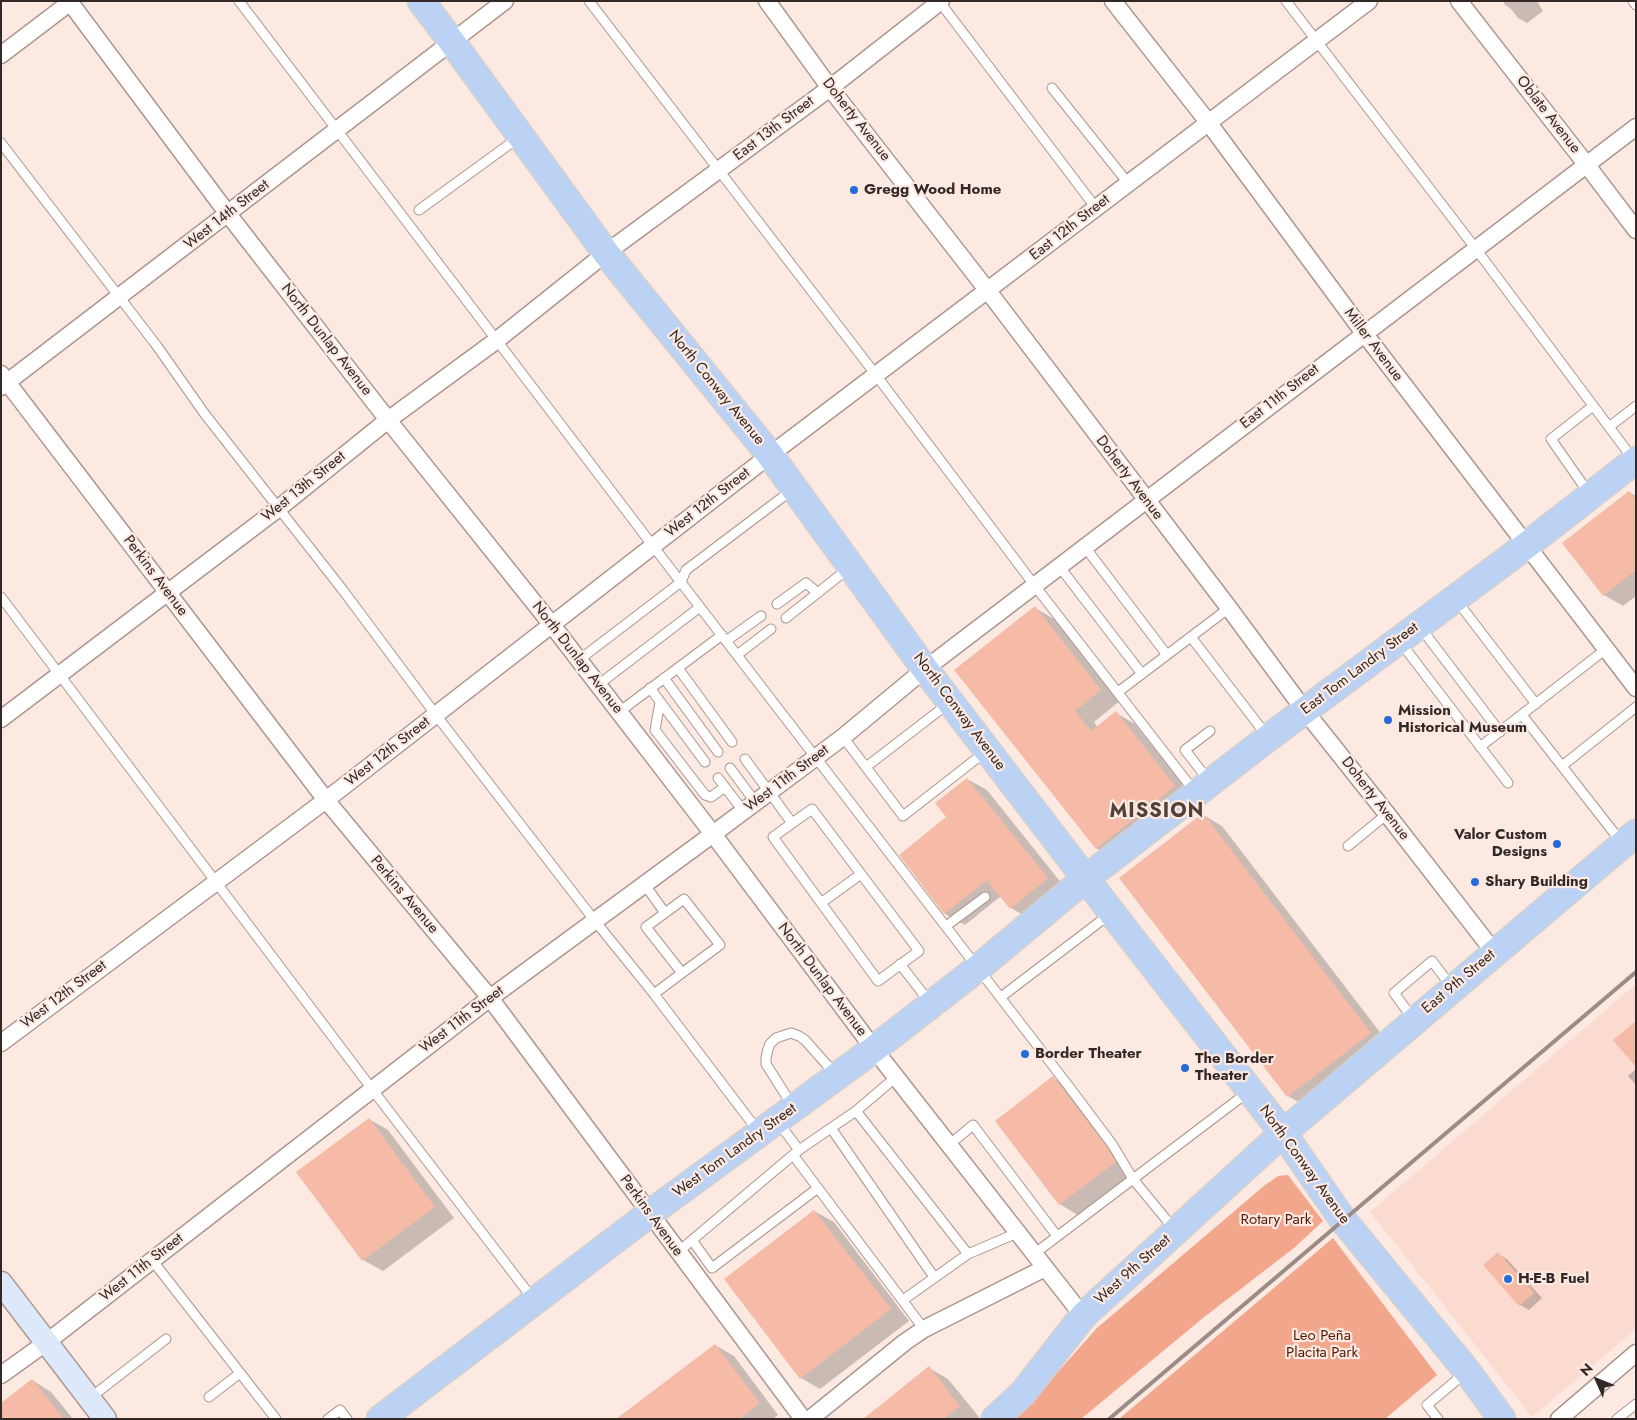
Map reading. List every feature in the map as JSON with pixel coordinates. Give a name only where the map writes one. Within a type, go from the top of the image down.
[{"type":"main road","name":"North Conway Avenue","points":[[420,1],[606,253],[770,455],[925,669],[1085,879],[1283,1133],[1343,1220],[1468,1371],[1502,1419]]},
{"type":"main road","name":"East Tom Landry Street","points":[[1085,879],[1268,738],[1455,599],[1635,461]]},
{"type":"main road","name":"East 9th Street","points":[[1283,1133],[1629,839]]},
{"type":"main road","name":"West Tom Landry Street","points":[[380,1419],[649,1214],[874,1049],[978,968],[1085,879]]},
{"type":"main road","name":"West 9th Street","points":[[995,1419],[1023,1393],[1083,1316],[1283,1133]]},
{"type":"street","name":"West 14th Street","points":[[3,381],[119,297],[505,1]]},
{"type":"street","name":"Doherty Avenue","points":[[767,1],[830,88],[988,291],[1305,711],[1494,952]]},
{"type":"street","name":"Miller Avenue","points":[[1113,1],[1208,122],[1364,333],[1636,688]]},
{"type":"street","name":"East 12th Street","points":[[770,455],[1369,1]]},
{"type":"street","name":"Oblate Avenue","points":[[1459,1],[1636,230]]},
{"type":"street","points":[[1,55],[70,2]]},
{"type":"street","name":"North Dunlap Avenue","points":[[70,2],[228,214],[388,420],[552,625],[713,834],[874,1049],[1083,1316]]},
{"type":"street","name":"East 13th Street","points":[[606,253],[830,88],[940,2]]},
{"type":"street","name":"East 11th Street","points":[[925,669],[1636,126]]},
{"type":"street","name":"West 13th Street","points":[[1,719],[278,508],[388,420],[497,340],[606,253]]},
{"type":"street","name":"Perkins Avenue","points":[[3,381],[168,592],[326,800],[490,998],[803,1419]]},
{"type":"street","name":"West 12th Street","points":[[1,1043],[326,800],[770,455]]},
{"type":"street","name":"West 11th Street","points":[[1,1375],[47,1342],[490,998],[843,737],[925,669]]},
{"type":"street","points":[[810,1419],[905,1342],[924,1329],[1045,1268]]},
{"type":"street","points":[[1,1283],[105,1419]]},
{"type":"street","points":[[1559,1419],[1636,1353]]},
{"type":"lane","points":[[239,1],[653,546],[1001,997],[1112,1144],[1133,1179],[1175,1232]]},
{"type":"lane","points":[[589,1],[1035,586],[1118,692],[1203,789]]},
{"type":"lane","points":[[1286,1],[1635,461]]},
{"type":"lane","points":[[1633,1],[1636,5]]},
{"type":"lane","points":[[940,2],[1096,208]]},
{"type":"lane","points":[[1052,88],[1128,184]]},
{"type":"lane","points":[[419,210],[521,136]]},
{"type":"lane","points":[[1,143],[156,346],[204,413],[342,589],[436,715],[595,921],[654,994],[776,1120],[818,1188],[924,1329]]},
{"type":"lane","points":[[1590,495],[1551,439],[1593,406]]},
{"type":"lane","points":[[1609,427],[1636,406]]},
{"type":"lane","points":[[579,660],[681,582],[686,570],[794,488]]},
{"type":"lane","points":[[1085,547],[1167,655]]},
{"type":"lane","points":[[786,618],[851,566]]},
{"type":"lane","points":[[1059,566],[1142,674]]},
{"type":"lane","points":[[777,604],[806,583],[818,593]]},
{"type":"lane","points":[[1,597],[372,1090],[535,1301]]},
{"type":"lane","points":[[1455,599],[1536,704]]},
{"type":"lane","points":[[598,685],[700,607]]},
{"type":"lane","points":[[1118,692],[1229,608]]},
{"type":"lane","points":[[618,712],[678,668],[762,616]]},
{"type":"lane","points":[[737,655],[771,630]]},
{"type":"lane","points":[[1409,633],[1500,732]]},
{"type":"lane","points":[[1409,633],[1480,747],[1508,783]]},
{"type":"lane","points":[[1191,637],[1268,738]]},
{"type":"lane","points":[[1480,747],[1606,649]]},
{"type":"lane","points":[[678,668],[732,742]]},
{"type":"lane","points":[[664,678],[718,752]]},
{"type":"lane","points":[[650,688],[705,762]]},
{"type":"lane","points":[[660,702],[655,730],[705,795],[711,797],[725,787]]},
{"type":"lane","points":[[866,767],[951,702]]},
{"type":"lane","points":[[1562,766],[1636,707]]},
{"type":"lane","points":[[1522,715],[1562,766],[1629,839]]},
{"type":"lane","points":[[1203,789],[1185,750],[1210,731]]},
{"type":"lane","points":[[843,737],[903,816],[987,750]]},
{"type":"lane","points":[[745,759],[792,823]]},
{"type":"lane","points":[[730,768],[750,807]]},
{"type":"lane","points":[[718,778],[725,787],[750,807]]},
{"type":"lane","points":[[812,808],[861,874],[919,951],[878,981],[773,837],[812,808]]},
{"type":"lane","points":[[1348,846],[1387,814]]},
{"type":"lane","points":[[821,903],[861,874]]},
{"type":"lane","points":[[645,885],[665,913]]},
{"type":"lane","points":[[946,926],[985,897]]},
{"type":"lane","points":[[654,994],[720,945],[684,899],[646,927],[682,973]]},
{"type":"lane","points":[[1001,997],[1112,913]]},
{"type":"lane","points":[[1414,1020],[1394,993],[1432,961],[1452,988]]},
{"type":"lane","points":[[900,964],[931,1004]]},
{"type":"lane","points":[[776,1120],[766,1064],[770,1044],[776,1038],[791,1033],[799,1036],[805,1040],[837,1076]]},
{"type":"lane","points":[[678,1252],[796,1152],[856,1110],[896,1077]]},
{"type":"lane","points":[[1034,1254],[1250,1091]]},
{"type":"lane","points":[[856,1110],[968,1254]]},
{"type":"lane","points":[[949,1145],[973,1125],[1057,1236]]},
{"type":"lane","points":[[831,1128],[934,1277]]},
{"type":"lane","points":[[692,1240],[712,1268],[818,1188]]},
{"type":"lane","points":[[903,1300],[968,1254],[1017,1233]]},
{"type":"lane","points":[[152,1260],[276,1419]]},
{"type":"lane","points":[[89,1398],[166,1339]]},
{"type":"lane","points":[[1438,1419],[1427,1405],[1468,1371]]},
{"type":"lane","points":[[209,1397],[240,1373]]},
{"type":"lane","points":[[1617,1419],[1636,1404]]},
{"type":"lane","points":[[328,1419],[340,1410],[347,1419]]},
{"type":"shaded area","points":[[1636,984],[1636,1329],[1532,1417],[1370,1212]]},
{"type":"green space","name":"Rotary Park","points":[[1288,1175],[1323,1221],[1294,1248],[1203,1318],[1081,1419],[1016,1419],[1097,1328],[1265,1185],[1278,1176]]},
{"type":"green space","name":"Leo Peña Placita Park","points":[[1333,1238],[1437,1375],[1385,1419],[1119,1419]]},
{"type":"building","points":[[1629,491],[1636,499],[1636,570],[1603,596],[1562,543]]},
{"type":"building","points":[[1035,606],[1101,690],[1075,711],[1091,731],[1116,711],[1175,786],[1096,849],[954,670]]},
{"type":"building","points":[[967,778],[1048,878],[1010,909],[987,880],[944,914],[899,855],[946,817],[935,803]]},
{"type":"building","points":[[1203,813],[1371,1033],[1287,1097],[1119,878]]},
{"type":"building","points":[[1636,1021],[1636,1067],[1613,1040]]},
{"type":"building","points":[[1053,1076],[1107,1147],[1116,1162],[1059,1205],[995,1121]]},
{"type":"building","points":[[369,1118],[435,1207],[362,1261],[296,1172]]},
{"type":"building","points":[[814,1210],[891,1309],[800,1379],[724,1279]]},
{"type":"building","name":"H-E-B Fuel","points":[[1498,1252],[1534,1293],[1519,1306],[1483,1265]]},
{"type":"building","points":[[715,1344],[760,1403],[740,1419],[616,1419]]},
{"type":"building","points":[[929,1366],[960,1406],[944,1419],[863,1419]]},
{"type":"building","points":[[32,1379],[64,1419],[1,1419],[1,1403]]},
{"type":"railway","points":[[1109,1419],[1636,972]]},
{"type":"place","name":"Gregg Wood Home","points":[[854,190]]},
{"type":"place","name":"Mission Historical Museum","points":[[1388,720]]},
{"type":"place","name":"Valor Custom Designs","points":[[1557,844]]},
{"type":"place","name":"Shary Building","points":[[1475,882]]},
{"type":"place","name":"Border Theater","points":[[1025,1054]]},
{"type":"place","name":"The Border Theater","points":[[1185,1068]]},
{"type":"place","name":"H-E-B Fuel","points":[[1508,1279]]},
{"type":"district","name":"MISSION","points":[[1157,812]]}]
